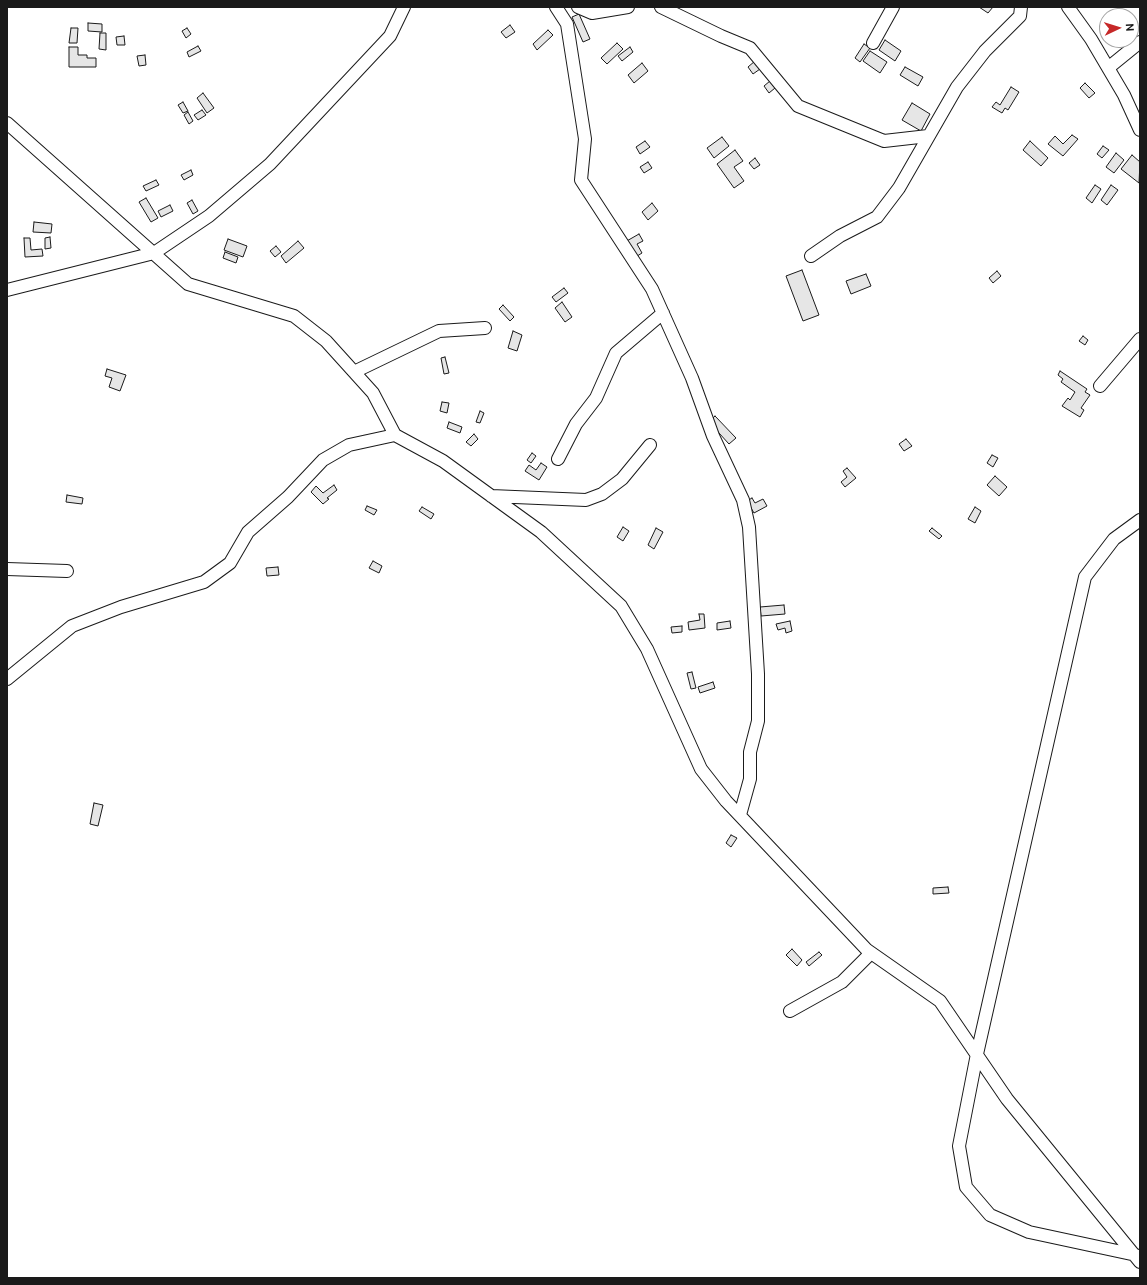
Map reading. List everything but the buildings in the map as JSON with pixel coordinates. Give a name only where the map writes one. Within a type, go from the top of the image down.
[{"type":"street","points":[[7,290],[154,253],[209,216],[270,164],[390,36],[404,7]]},
{"type":"street","points":[[556,7],[567,24],[585,139],[581,180],[652,289],[692,378],[713,436],[742,500],[749,527],[758,674],[758,721],[750,752],[750,778],[740,815]]},
{"type":"street","points":[[578,7],[592,13],[628,7]]},
{"type":"street","points":[[661,7],[721,36],[750,48],[798,106],[884,140],[928,136]]},
{"type":"street","points":[[873,43],[893,7]]},
{"type":"street","points":[[811,256],[840,236],[877,217],[899,188],[957,87],[985,51],[1020,16],[1021,7]]},
{"type":"street","points":[[1068,7],[1124,95],[1140,130]]},
{"type":"street","points":[[1108,68],[1140,42]]},
{"type":"street","points":[[7,123],[188,284],[294,316],[326,341],[373,393],[395,435],[443,461],[541,532],[621,606],[647,650],[702,769],[740,815],[871,953],[940,1001],[1007,1099],[1138,1258]]},
{"type":"street","points":[[558,460],[576,424],[596,398],[616,353],[663,313]]},
{"type":"street","points":[[354,372],[439,331],[485,328]]},
{"type":"street","points":[[1100,386],[1140,340]]},
{"type":"street","points":[[7,679],[72,626],[121,607],[204,582],[230,563],[248,532],[288,496],[324,460],[349,445],[395,435]]},
{"type":"street","points":[[491,496],[586,500],[602,494],[622,479],[650,445]]},
{"type":"street","points":[[1138,1258],[1030,1232],[990,1215],[966,1187],[959,1146],[977,1054],[1085,577],[1114,539],[1140,520]]},
{"type":"street","points":[[7,569],[67,571]]},
{"type":"street","points":[[790,1011],[842,982],[871,953]]}]
